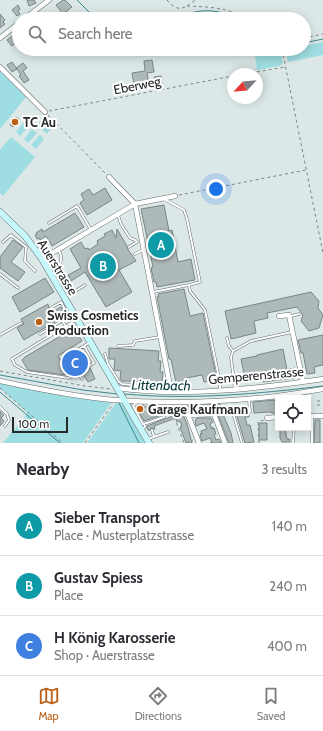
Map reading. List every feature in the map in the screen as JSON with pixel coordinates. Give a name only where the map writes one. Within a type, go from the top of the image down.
[{"type":"main road","name":"Auerstrasse","points":[[0,212],[25,236],[42,259],[90,342],[108,368],[120,396],[142,427],[148,441]]},
{"type":"street","points":[[33,12],[49,0]]},
{"type":"street","points":[[0,38],[12,29]]},
{"type":"street","points":[[0,67],[45,112]]},
{"type":"street","points":[[109,177],[135,204],[171,383],[171,391]]},
{"type":"street","points":[[42,259],[135,204],[175,196]]},
{"type":"street","points":[[279,316],[290,316],[303,382]]},
{"type":"street","name":"Gemperenstrasse","points":[[120,396],[171,391],[262,388],[323,379]]},
{"type":"street","points":[[0,381],[72,395],[120,396],[137,401],[148,402],[281,396],[323,389]]},
{"type":"street","points":[[198,441],[188,421],[188,415],[214,414],[225,443]]},
{"type":"street","points":[[311,416],[323,416]]},
{"type":"street","points":[[265,419],[275,417]]},
{"type":"lane","points":[[153,292],[200,282],[184,210],[163,198]]},
{"type":"lane","points":[[49,223],[76,206],[90,230]]},
{"type":"lane","points":[[118,214],[121,224],[130,238],[137,242],[129,247]]},
{"type":"lane","points":[[3,242],[11,235],[26,247],[25,261],[35,271]]},
{"type":"lane","points":[[57,249],[61,253],[62,257],[60,273],[70,291],[74,292],[85,285]]},
{"type":"lane","points":[[135,254],[144,250]]},
{"type":"lane","points":[[0,274],[18,288]]},
{"type":"lane","points":[[189,285],[190,291],[206,310],[220,383],[220,390]]},
{"type":"lane","points":[[40,334],[68,317],[61,302],[51,308]]},
{"type":"lane","points":[[290,316],[299,314]]},
{"type":"lane","points":[[62,320],[66,327]]},
{"type":"lane","points":[[77,320],[12,359],[15,364],[27,372],[69,378],[94,363],[84,346]]},
{"type":"lane","points":[[0,335],[21,323]]},
{"type":"lane","points":[[235,390],[231,357],[233,352],[251,341],[293,332]]},
{"type":"lane","points":[[118,346],[133,345],[135,341],[162,337]]},
{"type":"lane","points":[[227,338],[229,346],[233,352]]},
{"type":"lane","points":[[62,359],[90,342]]},
{"type":"lane","points":[[105,354],[108,368],[122,384],[153,387],[164,386],[171,383],[177,386]]},
{"type":"lane","points":[[78,372],[82,380]]},
{"type":"lane","points":[[248,398],[250,412]]},
{"type":"lane","points":[[137,401],[133,406],[142,427],[164,417],[161,409]]},
{"type":"lane","points":[[148,402],[151,408],[161,409]]},
{"type":"lane","points":[[161,409],[166,402]]},
{"type":"lane","points":[[0,407],[7,414],[9,420],[5,426]]},
{"type":"lane","points":[[232,410],[242,443]]},
{"type":"lane","points":[[152,430],[154,437]]},
{"type":"lane","points":[[311,430],[312,443]]},
{"type":"lane","points":[[293,443],[294,431]]},
{"type":"lane","points":[[148,441],[168,432]]},
{"type":"path","points":[[167,0],[176,8],[187,6],[195,0]]},
{"type":"path","points":[[187,6],[215,7],[232,12]]},
{"type":"path","points":[[311,37],[323,34]]},
{"type":"path","points":[[284,56],[323,253]]},
{"type":"path","points":[[263,70],[285,66]]},
{"type":"path","name":"Eberweg","points":[[45,112],[227,77]]},
{"type":"path","points":[[45,112],[109,177]]},
{"type":"path","points":[[175,196],[306,170]]},
{"type":"path","points":[[288,370],[300,367]]},
{"type":"path","points":[[0,371],[85,386],[120,396],[85,443]]},
{"type":"path","points":[[0,388],[63,443]]},
{"type":"path","points":[[166,402],[174,415],[185,443],[198,441]]},
{"type":"path","points":[[259,443],[258,422],[265,419]]},
{"type":"shaded area","points":[[323,42],[323,55],[288,62],[287,56],[311,56],[311,45]]},
{"type":"shaded area","points":[[255,56],[282,56],[283,63],[280,66],[263,69],[257,68]]},
{"type":"shaded area","points":[[0,71],[26,97],[1,128],[0,127]]},
{"type":"shaded area","points":[[41,121],[51,129],[47,134],[37,125]]},
{"type":"shaded area","points":[[24,122],[29,126],[20,136],[16,132]]},
{"type":"shaded area","points":[[32,129],[37,133],[28,143],[24,139]]},
{"type":"shaded area","points":[[40,135],[44,139],[36,149],[31,145]]},
{"type":"shaded area","points":[[11,137],[35,157],[3,196],[0,193],[0,150]]},
{"type":"shaded area","points":[[0,382],[112,402],[83,443],[3,443],[28,413],[0,388]]},
{"type":"shaded area","points":[[121,402],[145,443],[87,443],[116,403]]},
{"type":"building","points":[[27,0],[34,0],[36,3],[29,6]]},
{"type":"building","points":[[65,0],[72,7],[66,12],[61,12],[56,5]]},
{"type":"building","points":[[18,5],[20,9],[19,12],[14,12],[12,10]]},
{"type":"building","points":[[0,14],[5,20],[3,22],[5,24],[0,28]]},
{"type":"building","points":[[12,36],[12,46],[7,40]]},
{"type":"building","points":[[152,60],[154,72],[147,73],[149,85],[142,86],[143,90],[135,91],[132,73],[145,71],[144,61]]},
{"type":"building","points":[[12,62],[17,69],[12,72],[7,65]]},
{"type":"building","points":[[23,63],[27,68],[23,71],[29,80],[24,83],[16,68]]},
{"type":"building","points":[[161,76],[162,85],[156,86],[154,77]]},
{"type":"building","name":"TC Au","points":[[16,117],[19,119],[13,127],[10,125]]},
{"type":"building","points":[[105,188],[112,200],[87,215],[80,203],[84,200],[81,194],[89,189],[93,195]]},
{"type":"building","points":[[164,205],[169,231],[172,230],[178,262],[191,259],[195,280],[157,287],[156,282],[154,282],[151,268],[153,267],[141,209]]},
{"type":"building","points":[[75,213],[84,227],[52,246],[46,236],[40,240],[39,238],[37,239],[35,235],[37,234],[36,233],[42,229],[43,232]]},
{"type":"building","points":[[117,229],[136,261],[119,270],[132,292],[106,307],[85,272],[71,281],[68,275],[81,268],[70,249],[81,242],[85,249],[88,248],[89,250],[98,244],[97,241],[105,236],[104,234],[112,230],[116,238]]},
{"type":"building","points":[[13,240],[23,247],[11,262],[25,272],[18,281],[0,268],[0,257]]},
{"type":"building","points":[[45,278],[54,292],[20,312],[12,297]]},
{"type":"building","points":[[184,289],[190,316],[203,313],[216,376],[210,377],[211,381],[204,382],[202,375],[187,378],[188,381],[176,383],[171,359],[169,359],[157,297],[159,297],[158,294]]},
{"type":"building","points":[[311,292],[319,301],[318,308],[323,315],[319,328],[309,331],[301,321],[303,315],[297,307],[267,313],[268,318],[254,321],[256,333],[231,339],[225,311]]},
{"type":"building","name":"Swiss Cosmetics Production","points":[[48,304],[49,309],[52,312],[61,307],[65,316],[24,340],[17,328],[24,324],[21,319]]},
{"type":"building","points":[[74,328],[82,341],[58,356],[62,364],[83,352],[88,364],[83,365],[65,375],[28,370],[22,360],[25,357]]},
{"type":"building","points":[[323,335],[323,365],[314,367],[315,373],[307,374],[303,353],[301,353],[298,340]]},
{"type":"building","points":[[109,348],[159,351],[158,361],[161,361],[160,372],[163,372],[162,382],[122,381],[120,379],[121,371],[114,370],[115,359],[109,359]]},
{"type":"building","points":[[283,349],[287,370],[294,369],[295,378],[263,382],[261,375],[245,378],[241,359]]},
{"type":"building","points":[[90,368],[95,379],[88,382],[83,374]]},
{"type":"building","points":[[275,400],[275,413],[254,413],[253,402]]},
{"type":"building","points":[[220,404],[221,411],[213,409],[187,411],[187,406]]},
{"type":"building","points":[[138,405],[144,405],[144,408],[147,406],[150,413],[157,411],[159,416],[144,421],[137,408]]},
{"type":"building","points":[[179,406],[187,424],[192,443],[186,443],[180,427],[182,426],[180,421],[177,422],[176,418],[154,426],[155,429],[151,428],[149,431],[147,428],[147,426],[175,415],[172,409]]},
{"type":"building","points":[[0,411],[4,415],[1,418],[4,421],[0,426]]},
{"type":"building","points":[[222,412],[231,433],[233,443],[229,443],[218,415]]},
{"type":"building","points":[[241,412],[241,414],[249,414],[249,417],[245,417],[247,425],[250,425],[254,442],[245,443],[236,413]]},
{"type":"building","points":[[198,418],[211,418],[213,422],[210,424],[212,429],[214,428],[216,440],[219,439],[221,443],[210,443],[212,442],[210,438],[202,441],[200,435],[202,434],[201,431],[207,429],[204,423],[196,426],[195,420]]},
{"type":"building","points":[[315,420],[320,420],[320,443],[314,443]]},
{"type":"building","points":[[259,423],[267,423],[267,440],[259,440]]},
{"type":"building","points":[[280,431],[286,431],[287,439],[290,439],[290,442],[282,442],[280,438]]},
{"type":"waterway","points":[[77,0],[89,12]]},
{"type":"waterway","points":[[195,12],[219,12]]},
{"type":"waterway","points":[[311,42],[323,39]]},
{"type":"waterway","name":"Littenbach","points":[[0,375],[83,390],[117,394]]},
{"type":"waterway","name":"Littenbach","points":[[124,394],[149,396],[224,395],[323,386]]},
{"type":"waterway","points":[[0,392],[60,443]]},
{"type":"waterway","points":[[119,403],[139,443]]},
{"type":"place","name":"TC Au","points":[[15,122]]},
{"type":"place","name":"Sieber Transport","points":[[161,245]]},
{"type":"place","name":"Gustav Spiess","points":[[103,266]]},
{"type":"place","name":"Swiss Cosmetics Production","points":[[39,322]]},
{"type":"place","name":"H König Karosserie","points":[[75,363]]},
{"type":"place","name":"Garage Kaufmann","points":[[140,409]]}]
